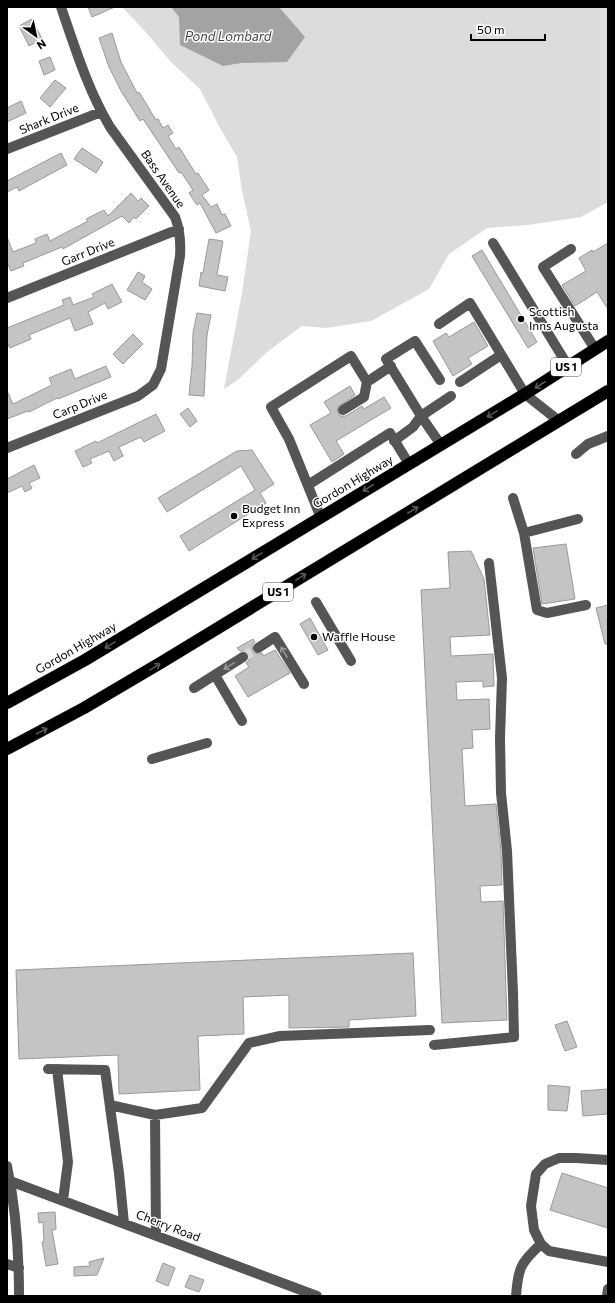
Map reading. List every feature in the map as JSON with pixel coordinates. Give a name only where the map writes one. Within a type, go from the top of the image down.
[{"type":"highway","name":"Gordon Highway","points":[[7,703],[85,660],[321,518],[525,394],[608,341]]},
{"type":"highway","name":"US 1","points":[[7,749],[84,708],[142,674],[608,391]]},
{"type":"street","name":"Bass Avenue","points":[[61,7],[91,92],[101,112],[110,127],[175,217],[179,229],[181,240],[180,256],[163,358],[157,378]]},
{"type":"street","name":"Shark Drive","points":[[7,149],[101,112]]},
{"type":"street","name":"Garr Drive","points":[[7,298],[179,229]]},
{"type":"street","points":[[493,243],[568,366]]},
{"type":"street","points":[[571,248],[543,267],[595,349]]},
{"type":"street","points":[[439,324],[470,303],[525,394],[559,421]]},
{"type":"street","points":[[440,380],[415,341],[386,359],[421,416],[441,445]]},
{"type":"street","points":[[460,382],[502,355]]},
{"type":"street","points":[[321,518],[289,440],[271,407],[351,356],[367,382],[364,397],[343,410]]},
{"type":"street","points":[[367,382],[391,366]]},
{"type":"street","name":"Carp Drive","points":[[7,448],[138,396],[149,388],[157,378]]},
{"type":"street","points":[[394,441],[413,427],[421,416],[451,396]]},
{"type":"street","points":[[308,485],[390,433],[409,464]]},
{"type":"street","points":[[576,454],[588,444],[608,436]]},
{"type":"street","points":[[513,498],[524,533],[536,610],[548,613],[586,605]]},
{"type":"street","points":[[524,533],[578,519]]},
{"type":"street","points":[[434,1045],[514,1037],[507,851],[501,793],[500,738],[502,678],[489,563]]},
{"type":"street","points":[[316,602],[351,661]]},
{"type":"street","points":[[258,648],[275,637],[304,684]]},
{"type":"street","points":[[194,688],[243,657]]},
{"type":"street","points":[[214,675],[242,721]]},
{"type":"street","points":[[152,759],[207,743]]},
{"type":"street","points":[[110,1105],[155,1115],[202,1108],[249,1043],[280,1036],[430,1030]]},
{"type":"street","points":[[62,1200],[68,1162],[53,1069],[105,1070],[119,1173],[124,1224]]},
{"type":"street","points":[[155,1115],[156,1236]]},
{"type":"street","points":[[608,1160],[559,1158],[545,1164],[536,1174],[531,1206],[534,1230],[541,1244],[549,1251],[608,1262]]},
{"type":"street","points":[[7,1166],[15,1210],[19,1268],[19,1296]]},
{"type":"street","name":"Cherry Road","points":[[10,1181],[317,1296]]},
{"type":"street","points":[[516,1296],[520,1266],[541,1244]]},
{"type":"street","points":[[7,1264],[19,1268]]},
{"type":"street","points":[[607,1296],[608,1289]]},
{"type":"shaded area","points":[[122,7],[608,7],[608,202],[581,217],[528,225],[487,228],[449,254],[429,289],[371,321],[326,328],[302,326],[267,352],[239,379],[224,389],[242,293],[251,231],[242,191],[237,157],[200,89],[171,62]]},
{"type":"water","name":"Pond Lombard","points":[[171,7],[279,7],[305,37],[287,62],[241,63],[223,66],[180,45],[179,17]]},
{"type":"building","points":[[88,7],[115,7],[92,17]]},
{"type":"building","points":[[32,19],[42,39],[29,46],[19,26]]},
{"type":"building","points":[[112,33],[121,62],[137,93],[139,92],[156,120],[158,119],[163,128],[168,125],[173,133],[168,136],[176,149],[179,147],[196,174],[198,173],[209,190],[202,195],[211,207],[217,204],[222,215],[225,214],[231,226],[216,233],[200,203],[197,205],[189,193],[193,190],[181,172],[179,173],[143,119],[140,121],[121,91],[109,67],[99,38]]},
{"type":"building","points":[[50,57],[55,70],[44,75],[39,61]]},
{"type":"building","points":[[55,80],[66,88],[50,107],[40,98]]},
{"type":"building","points":[[21,101],[26,113],[7,122],[7,108]]},
{"type":"building","points":[[82,148],[103,162],[96,173],[74,159]]},
{"type":"building","points":[[61,153],[67,165],[19,191],[17,187],[7,192],[7,181]]},
{"type":"building","points":[[131,193],[138,201],[141,198],[149,206],[136,219],[134,217],[129,223],[122,216],[63,249],[62,247],[23,263],[24,266],[11,271],[7,262],[7,237],[13,252],[36,243],[35,239],[47,234],[50,241],[88,221],[86,219],[104,210],[108,216]]},
{"type":"building","points":[[209,239],[223,241],[217,275],[228,277],[225,291],[199,286],[201,272],[203,273]]},
{"type":"building","points":[[608,243],[608,309],[597,292],[575,306],[562,285],[586,271],[579,258]]},
{"type":"building","points":[[482,250],[537,342],[528,348],[472,256]]},
{"type":"building","points":[[138,272],[145,276],[142,282],[152,289],[145,300],[127,290]]},
{"type":"building","points":[[112,284],[122,302],[108,309],[105,303],[88,312],[93,324],[75,331],[70,318],[29,335],[31,339],[10,348],[7,342],[7,328],[64,305],[62,300],[70,297],[73,305],[94,297],[92,294]]},
{"type":"building","points":[[197,313],[211,315],[207,335],[204,396],[189,395],[193,333]]},
{"type":"building","points":[[474,322],[488,346],[468,358],[472,364],[453,376],[433,341],[446,333],[449,337]]},
{"type":"building","points":[[133,334],[143,344],[123,364],[113,354]]},
{"type":"building","points":[[106,366],[111,377],[58,399],[57,398],[29,412],[28,411],[7,419],[7,391],[13,404],[52,385],[49,378],[71,369],[75,379]]},
{"type":"building","points":[[350,386],[355,395],[338,407],[337,411],[340,416],[346,416],[362,406],[364,409],[384,397],[391,408],[336,441],[344,454],[332,462],[310,425],[331,413],[324,402]]},
{"type":"building","points":[[188,408],[197,421],[190,427],[180,414]]},
{"type":"building","points":[[156,414],[165,431],[144,442],[141,437],[119,447],[123,456],[114,461],[109,451],[90,459],[92,463],[83,467],[75,451],[96,441],[97,443]]},
{"type":"building","points":[[252,450],[274,484],[260,493],[266,503],[189,551],[180,536],[255,490],[241,466],[167,512],[158,498],[237,451]]},
{"type":"building","points":[[34,465],[40,478],[29,483],[32,488],[25,492],[22,486],[7,493],[7,479]]},
{"type":"building","points":[[566,544],[575,599],[542,604],[533,548]]},
{"type":"building","points":[[471,551],[484,579],[490,635],[450,637],[451,656],[493,654],[494,686],[483,687],[483,681],[456,682],[457,700],[489,699],[490,729],[472,730],[473,748],[462,749],[465,806],[496,804],[501,851],[502,885],[480,886],[481,902],[503,901],[507,1020],[442,1023],[421,590],[450,588],[448,552]]},
{"type":"building","points":[[608,605],[608,644],[605,644],[596,608]]},
{"type":"building","name":"Waffle House","points":[[310,618],[328,650],[318,655],[300,624]]},
{"type":"building","points":[[253,639],[255,642],[252,645],[253,652],[258,654],[262,653],[263,656],[275,650],[290,673],[248,697],[235,676],[249,667],[246,663],[249,660],[249,656],[246,651],[240,651],[237,648]]},
{"type":"building","points":[[413,953],[416,1016],[349,1020],[349,1027],[289,1028],[289,995],[243,997],[244,1034],[198,1036],[200,1090],[119,1094],[118,1055],[19,1059],[16,970]]},
{"type":"building","points":[[567,1021],[577,1047],[565,1051],[555,1025]]},
{"type":"building","points":[[548,1085],[570,1087],[567,1111],[548,1110]]},
{"type":"building","points":[[608,1089],[608,1114],[583,1116],[581,1091]]},
{"type":"building","points":[[562,1173],[608,1188],[608,1228],[550,1210]]},
{"type":"building","points":[[55,1212],[56,1229],[52,1230],[58,1264],[46,1266],[42,1242],[44,1242],[43,1222],[39,1223],[38,1213]]},
{"type":"building","points":[[104,1258],[97,1275],[74,1276],[74,1267],[90,1266],[89,1262]]},
{"type":"building","points":[[163,1263],[175,1268],[168,1286],[156,1281]]},
{"type":"building","points":[[190,1275],[204,1280],[199,1292],[185,1287]]},
{"type":"tunnel","points":[[243,657],[258,648]]},
{"type":"place","name":"Scottish Inns Augusta","points":[[521,319]]},
{"type":"place","name":"Budget Inn Express","points":[[234,516]]},
{"type":"place","name":"Waffle House","points":[[314,637]]}]
